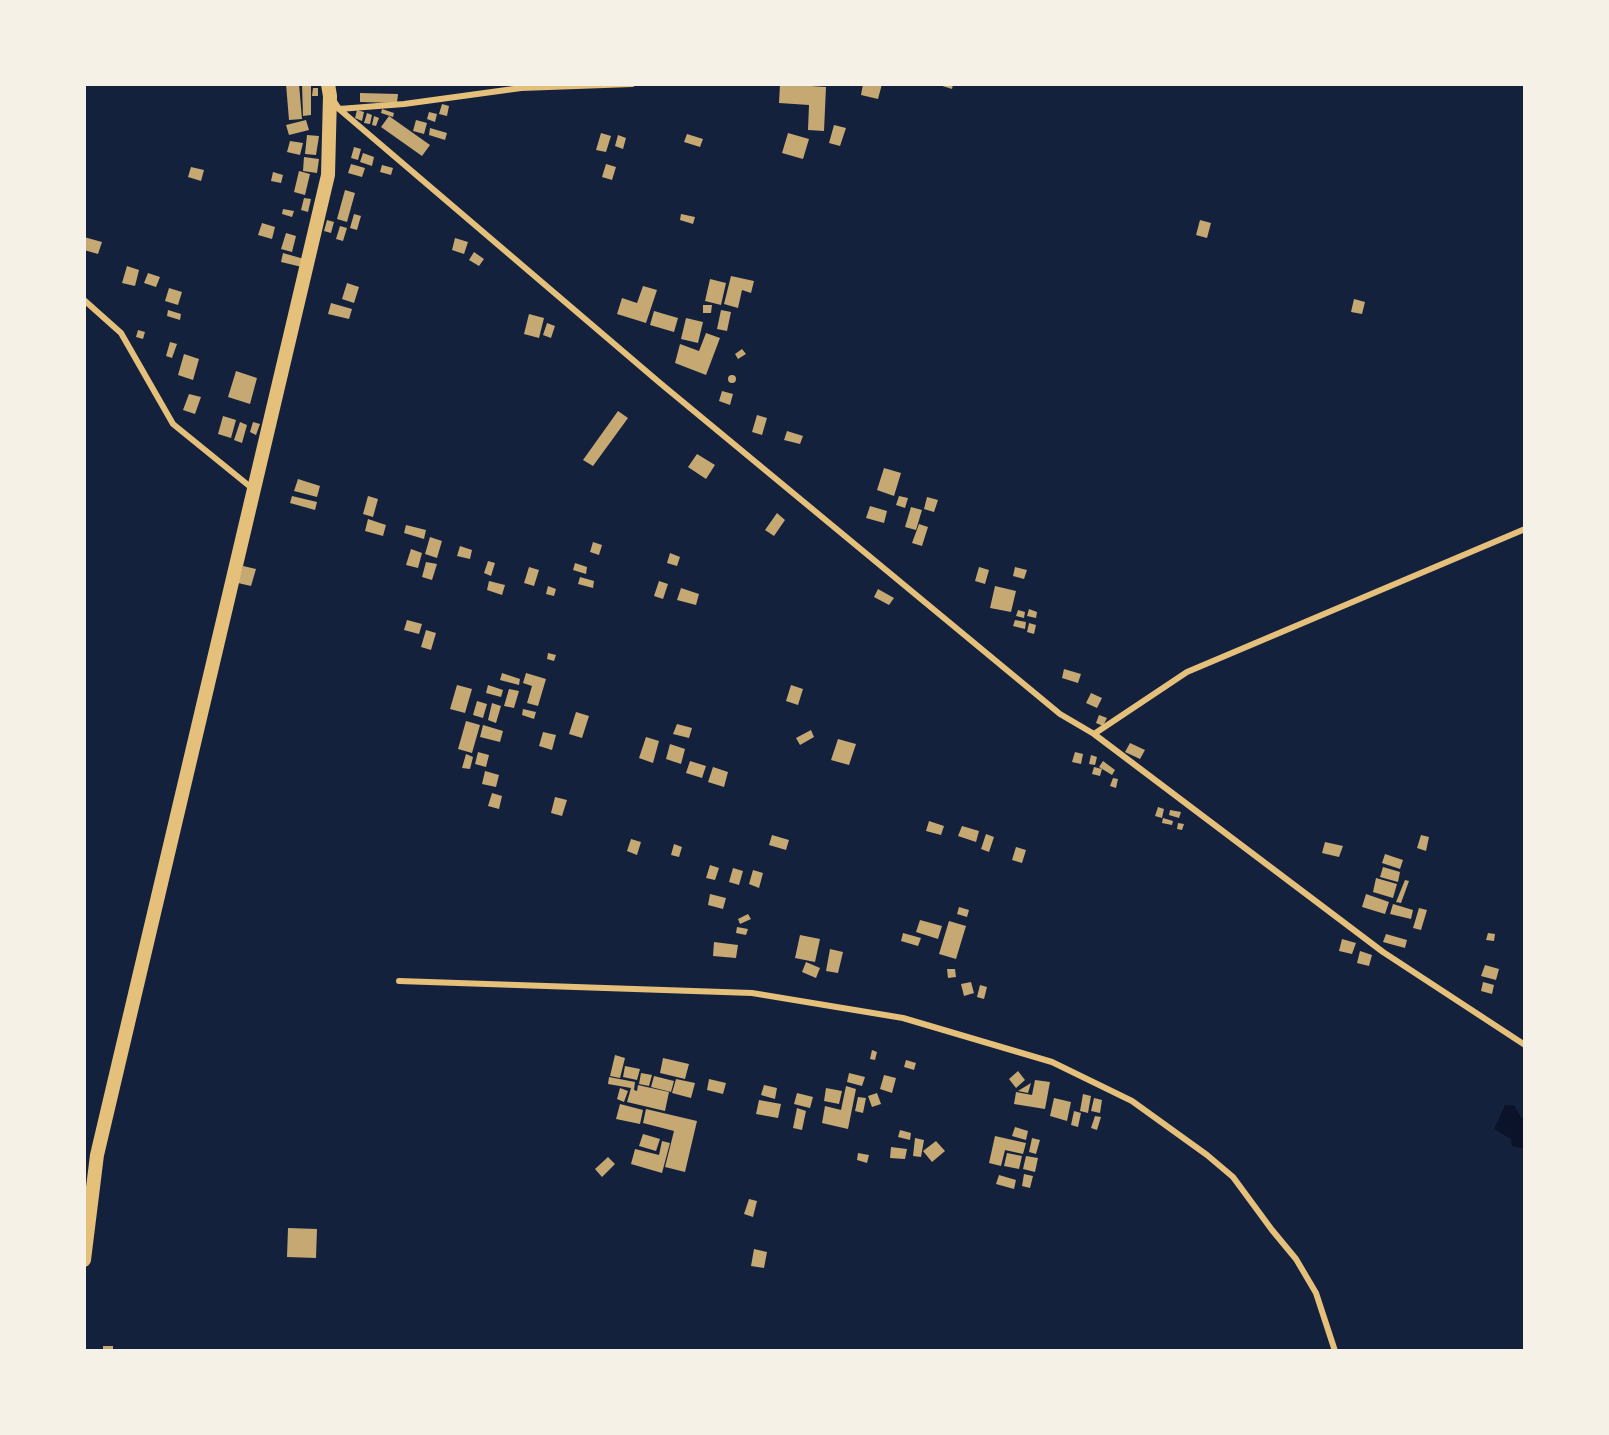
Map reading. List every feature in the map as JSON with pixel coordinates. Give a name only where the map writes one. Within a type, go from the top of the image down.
[{"type":"highway","points":[[84,1260],[97,1155],[328,176],[329,90]]},
{"type":"street","points":[[339,108],[404,104],[521,88],[632,84]]},
{"type":"street","points":[[329,90],[339,108],[741,451],[1060,714],[1094,734],[1383,952],[1525,1045]]},
{"type":"street","points":[[84,300],[121,333],[173,424],[254,489]]},
{"type":"street","points":[[1094,734],[1187,672],[1525,529]]},
{"type":"street","points":[[399,981],[752,993],[903,1018],[1052,1062],[1132,1101],[1207,1155],[1233,1177],[1296,1259],[1316,1293],[1335,1351]]},
{"type":"water","points":[[1505,1105],[1514,1105],[1521,1117],[1525,1119],[1525,1149],[1512,1146],[1511,1139],[1494,1129]]},
{"type":"building","points":[[286,84],[299,84],[302,119],[289,120]]},
{"type":"building","points":[[302,84],[311,84],[311,115],[303,116]]},
{"type":"building","points":[[780,84],[826,87],[824,131],[808,130],[809,105],[779,103]]},
{"type":"building","points":[[863,84],[882,84],[878,99],[861,95]]},
{"type":"building","points":[[936,84],[953,84],[952,89]]},
{"type":"building","points":[[313,88],[318,88],[318,96],[312,96]]},
{"type":"building","points":[[360,93],[398,94],[397,103],[360,102]]},
{"type":"building","points":[[442,104],[449,106],[447,116],[439,114]]},
{"type":"building","points":[[382,109],[394,113],[393,117],[381,113]]},
{"type":"building","points":[[357,110],[364,112],[362,121],[355,118]]},
{"type":"building","points":[[429,112],[437,114],[435,122],[427,119]]},
{"type":"building","points":[[367,113],[372,115],[370,124],[364,123]]},
{"type":"building","points":[[374,116],[379,118],[376,126],[372,125]]},
{"type":"building","points":[[389,116],[430,145],[422,156],[381,127]]},
{"type":"building","points":[[306,120],[309,130],[289,135],[286,125]]},
{"type":"building","points":[[416,120],[427,123],[424,134],[413,131]]},
{"type":"building","points":[[834,125],[846,128],[840,146],[829,143]]},
{"type":"building","points":[[430,128],[447,133],[445,140],[429,135]]},
{"type":"building","points":[[601,133],[611,136],[606,152],[596,150]]},
{"type":"building","points":[[788,133],[809,139],[803,159],[782,153]]},
{"type":"building","points":[[687,134],[703,139],[700,147],[684,142]]},
{"type":"building","points":[[307,135],[319,136],[316,155],[305,154]]},
{"type":"building","points":[[618,135],[626,138],[623,149],[615,146]]},
{"type":"building","points":[[290,141],[303,143],[300,155],[287,152]]},
{"type":"building","points":[[354,147],[361,149],[358,160],[351,158]]},
{"type":"building","points":[[363,153],[374,157],[372,166],[360,162]]},
{"type":"building","points":[[304,157],[319,159],[317,173],[303,171]]},
{"type":"building","points":[[351,164],[365,168],[362,177],[348,173]]},
{"type":"building","points":[[606,164],[616,167],[612,180],[602,177]]},
{"type":"building","points":[[382,165],[393,168],[391,175],[380,172]]},
{"type":"building","points":[[191,167],[204,170],[201,181],[188,177]]},
{"type":"building","points":[[299,171],[310,174],[305,195],[294,192]]},
{"type":"building","points":[[273,172],[283,175],[281,183],[271,181]]},
{"type":"building","points":[[345,190],[355,193],[347,222],[337,219]]},
{"type":"building","points":[[304,198],[311,199],[308,212],[301,210]]},
{"type":"building","points":[[283,209],[294,211],[292,217],[282,214]]},
{"type":"building","points":[[354,214],[361,216],[357,230],[350,228]]},
{"type":"building","points":[[681,214],[695,217],[693,224],[680,220]]},
{"type":"building","points":[[327,220],[334,222],[331,233],[324,231]]},
{"type":"building","points":[[1200,220],[1211,223],[1207,238],[1196,235]]},
{"type":"building","points":[[262,223],[275,227],[272,239],[258,235]]},
{"type":"building","points":[[340,226],[347,228],[343,241],[336,239]]},
{"type":"building","points":[[286,233],[296,236],[292,252],[281,249]]},
{"type":"building","points":[[84,237],[102,242],[98,254],[84,250]]},
{"type":"building","points":[[455,238],[468,242],[464,254],[452,250]]},
{"type":"building","points":[[474,252],[484,259],[479,266],[469,260]]},
{"type":"building","points":[[283,253],[304,259],[302,267],[281,262]]},
{"type":"building","points":[[127,266],[139,270],[135,286],[122,283]]},
{"type":"building","points":[[148,273],[160,277],[156,287],[144,283]]},
{"type":"building","points":[[731,276],[754,281],[751,293],[742,290],[738,308],[724,304]]},
{"type":"building","points":[[710,279],[726,283],[721,305],[705,301]]},
{"type":"building","points":[[347,283],[359,287],[354,303],[342,299]]},
{"type":"building","points":[[643,286],[657,290],[646,323],[617,314],[622,298],[637,303]]},
{"type":"building","points":[[169,288],[182,292],[178,305],[165,301]]},
{"type":"building","points":[[1354,299],[1365,302],[1362,314],[1351,312]]},
{"type":"building","points":[[331,303],[352,309],[349,319],[328,314]]},
{"type":"building","points":[[703,305],[712,305],[711,313],[703,313]]},
{"type":"building","points":[[168,310],[181,314],[180,320],[167,316]]},
{"type":"building","points":[[721,310],[731,312],[727,331],[717,329]]},
{"type":"building","points":[[654,311],[678,318],[674,332],[650,325]]},
{"type":"building","points":[[529,314],[544,318],[539,338],[524,334]]},
{"type":"building","points":[[686,318],[703,322],[698,343],[681,339]]},
{"type":"building","points":[[547,323],[555,326],[551,338],[543,335]]},
{"type":"building","points":[[138,330],[145,332],[143,339],[136,337]]},
{"type":"building","points":[[706,333],[720,338],[706,375],[675,363],[680,344],[699,351]]},
{"type":"building","points":[[170,342],[177,344],[172,358],[166,356]]},
{"type":"building","points":[[742,349],[746,354],[738,359],[735,354]]},
{"type":"building","points":[[184,354],[199,359],[193,380],[178,375]]},
{"type":"building","points":[[236,371],[257,378],[250,404],[228,397]]},
{"type":"building","points":[[732,375],[736,379],[732,383],[728,379]]},
{"type":"building","points":[[722,391],[733,394],[730,405],[719,401]]},
{"type":"building","points":[[189,394],[201,397],[195,414],[183,410]]},
{"type":"building","points":[[618,411],[628,418],[593,466],[583,460]]},
{"type":"building","points":[[757,415],[767,418],[762,435],[752,432]]},
{"type":"building","points":[[223,416],[236,420],[231,438],[218,434]]},
{"type":"building","points":[[240,422],[247,425],[242,443],[234,440]]},
{"type":"building","points":[[253,422],[260,424],[256,435],[250,432]]},
{"type":"building","points":[[787,431],[803,436],[800,444],[784,440]]},
{"type":"building","points":[[697,454],[715,465],[706,479],[688,467]]},
{"type":"building","points":[[884,468],[901,473],[894,496],[877,490]]},
{"type":"building","points":[[298,479],[320,486],[317,497],[294,491]]},
{"type":"building","points":[[292,496],[317,502],[315,510],[290,503]]},
{"type":"building","points":[[368,496],[378,499],[373,517],[363,514]]},
{"type":"building","points":[[899,496],[908,498],[905,508],[896,505]]},
{"type":"building","points":[[927,497],[938,500],[934,512],[924,509]]},
{"type":"building","points":[[870,506],[887,511],[884,523],[866,518]]},
{"type":"building","points":[[911,507],[922,510],[916,530],[905,527]]},
{"type":"building","points":[[777,513],[785,520],[774,536],[765,530]]},
{"type":"building","points":[[368,519],[386,525],[383,536],[365,531]]},
{"type":"building","points":[[919,524],[928,527],[922,546],[912,543]]},
{"type":"building","points":[[406,525],[426,530],[424,539],[404,533]]},
{"type":"building","points":[[430,537],[442,541],[437,558],[425,554]]},
{"type":"building","points":[[593,542],[602,545],[599,555],[590,552]]},
{"type":"building","points":[[460,546],[472,550],[470,559],[457,556]]},
{"type":"building","points":[[411,549],[422,553],[418,568],[406,565]]},
{"type":"building","points":[[670,553],[680,557],[677,566],[667,563]]},
{"type":"building","points":[[488,561],[495,563],[491,576],[484,573]]},
{"type":"building","points":[[426,562],[437,564],[432,580],[422,577]]},
{"type":"building","points":[[575,563],[587,567],[586,574],[573,570]]},
{"type":"building","points":[[243,566],[256,569],[251,586],[238,583]]},
{"type":"building","points":[[529,567],[539,570],[534,586],[524,583]]},
{"type":"building","points":[[979,567],[989,570],[985,584],[975,581]]},
{"type":"building","points":[[1015,567],[1027,570],[1024,579],[1013,576]]},
{"type":"building","points":[[580,577],[594,581],[593,588],[578,584]]},
{"type":"building","points":[[489,581],[505,585],[502,595],[487,590]]},
{"type":"building","points":[[659,581],[668,584],[663,599],[654,596]]},
{"type":"building","points":[[548,586],[556,589],[554,596],[546,594]]},
{"type":"building","points":[[995,586],[1016,591],[1011,612],[990,608]]},
{"type":"building","points":[[681,588],[699,594],[696,605],[677,600]]},
{"type":"building","points":[[878,589],[894,598],[889,605],[874,597]]},
{"type":"building","points":[[1029,609],[1037,612],[1036,618],[1027,616]]},
{"type":"building","points":[[1018,610],[1025,612],[1024,618],[1016,616]]},
{"type":"building","points":[[407,620],[422,624],[419,634],[404,630]]},
{"type":"building","points":[[1015,620],[1026,622],[1025,629],[1013,626]]},
{"type":"building","points":[[1029,623],[1036,625],[1034,634],[1027,632]]},
{"type":"building","points":[[426,630],[436,633],[431,650],[421,647]]},
{"type":"building","points":[[548,653],[556,655],[554,661],[547,659]]},
{"type":"building","points":[[1064,669],[1081,674],[1078,683],[1062,678]]},
{"type":"building","points":[[502,673],[520,679],[519,685],[500,680]]},
{"type":"building","points":[[526,673],[546,679],[538,706],[527,703],[532,686],[523,683]]},
{"type":"building","points":[[457,685],[472,689],[465,713],[450,709]]},
{"type":"building","points":[[488,685],[503,690],[501,697],[486,693]]},
{"type":"building","points":[[791,685],[803,689],[798,705],[786,701]]},
{"type":"building","points":[[509,689],[519,691],[514,708],[504,706]]},
{"type":"building","points":[[1091,693],[1102,698],[1097,708],[1086,703]]},
{"type":"building","points":[[477,701],[487,704],[483,718],[473,715]]},
{"type":"building","points":[[492,703],[501,706],[496,723],[488,720]]},
{"type":"building","points":[[523,709],[536,712],[534,719],[522,715]]},
{"type":"building","points":[[576,712],[589,716],[582,738],[569,734]]},
{"type":"building","points":[[1099,715],[1107,718],[1103,726],[1096,723]]},
{"type":"building","points":[[466,721],[480,725],[472,753],[458,749]]},
{"type":"building","points":[[677,724],[692,728],[689,738],[673,734]]},
{"type":"building","points":[[483,725],[503,731],[500,742],[480,737]]},
{"type":"building","points":[[811,730],[814,737],[800,745],[796,738]]},
{"type":"building","points":[[543,732],[556,735],[552,750],[539,746]]},
{"type":"building","points":[[646,737],[659,741],[653,763],[639,758]]},
{"type":"building","points":[[838,739],[856,744],[849,765],[831,760]]},
{"type":"building","points":[[1130,743],[1145,750],[1140,759],[1125,752]]},
{"type":"building","points":[[670,744],[685,749],[681,764],[666,759]]},
{"type":"building","points":[[478,752],[489,755],[486,767],[475,764]]},
{"type":"building","points":[[1075,752],[1083,754],[1081,764],[1072,762]]},
{"type":"building","points":[[466,754],[473,757],[470,769],[462,768]]},
{"type":"building","points":[[1091,755],[1097,757],[1095,765],[1089,764]]},
{"type":"building","points":[[690,761],[706,766],[702,778],[686,773]]},
{"type":"building","points":[[1103,761],[1115,770],[1112,775],[1099,767]]},
{"type":"building","points":[[713,767],[728,772],[724,787],[708,782]]},
{"type":"building","points":[[1094,767],[1102,769],[1100,776],[1092,774]]},
{"type":"building","points":[[485,771],[499,775],[496,787],[482,784]]},
{"type":"building","points":[[1113,778],[1118,779],[1116,788],[1110,786]]},
{"type":"building","points":[[492,793],[502,796],[499,809],[488,806]]},
{"type":"building","points":[[555,797],[567,800],[562,816],[551,813]]},
{"type":"building","points":[[1158,807],[1164,809],[1162,818],[1155,816]]},
{"type":"building","points":[[1170,810],[1181,812],[1179,818],[1169,815]]},
{"type":"building","points":[[1163,818],[1173,821],[1172,825],[1162,823]]},
{"type":"building","points":[[929,821],[944,826],[941,835],[926,831]]},
{"type":"building","points":[[1178,823],[1184,824],[1182,830],[1177,829]]},
{"type":"building","points":[[962,826],[979,831],[976,842],[958,836]]},
{"type":"building","points":[[986,834],[994,837],[989,852],[981,849]]},
{"type":"building","points":[[772,835],[789,840],[786,850],[769,845]]},
{"type":"building","points":[[1421,835],[1429,837],[1426,851],[1417,848]]},
{"type":"building","points":[[631,839],[641,842],[637,855],[627,851]]},
{"type":"building","points":[[1325,842],[1343,846],[1339,857],[1322,853]]},
{"type":"building","points":[[674,844],[682,847],[679,857],[671,855]]},
{"type":"building","points":[[1016,847],[1026,850],[1022,863],[1012,860]]},
{"type":"building","points":[[1385,854],[1403,860],[1400,869],[1382,863]]},
{"type":"building","points":[[710,865],[719,868],[715,880],[706,878]]},
{"type":"building","points":[[1383,867],[1400,872],[1398,882],[1380,877]]},
{"type":"building","points":[[733,868],[743,871],[739,885],[729,882]]},
{"type":"building","points":[[753,870],[763,873],[759,888],[749,884]]},
{"type":"building","points":[[1376,878],[1397,884],[1393,898],[1373,892]]},
{"type":"building","points":[[1405,880],[1409,881],[1401,903],[1396,902]]},
{"type":"building","points":[[710,894],[726,898],[723,909],[708,905]]},
{"type":"building","points":[[1366,894],[1389,902],[1385,914],[1362,907]]},
{"type":"building","points":[[1393,904],[1413,910],[1411,919],[1390,914]]},
{"type":"building","points":[[959,907],[969,910],[967,917],[957,914]]},
{"type":"building","points":[[1419,908],[1427,910],[1421,930],[1413,928]]},
{"type":"building","points":[[748,914],[751,919],[740,924],[738,919]]},
{"type":"building","points":[[920,920],[942,926],[938,939],[916,932]]},
{"type":"building","points":[[949,921],[966,926],[956,959],[939,954]]},
{"type":"building","points":[[737,927],[748,929],[746,935],[736,933]]},
{"type":"building","points":[[903,933],[921,938],[918,946],[901,941]]},
{"type":"building","points":[[1488,933],[1495,934],[1494,941],[1486,940]]},
{"type":"building","points":[[1386,934],[1407,940],[1405,948],[1383,942]]},
{"type":"building","points":[[800,935],[820,939],[815,962],[795,958]]},
{"type":"building","points":[[1342,939],[1356,943],[1352,954],[1339,951]]},
{"type":"building","points":[[714,942],[738,945],[736,958],[713,956]]},
{"type":"building","points":[[830,949],[843,952],[838,973],[826,971]]},
{"type":"building","points":[[1360,951],[1372,955],[1369,966],[1357,963]]},
{"type":"building","points":[[806,962],[820,968],[816,978],[802,972]]},
{"type":"building","points":[[1485,965],[1499,969],[1496,980],[1481,976]]},
{"type":"building","points":[[947,969],[955,969],[956,977],[948,978]]},
{"type":"building","points":[[971,982],[974,993],[964,996],[961,984]]},
{"type":"building","points":[[1483,982],[1494,985],[1492,994],[1481,991]]},
{"type":"building","points":[[980,985],[987,987],[984,999],[977,997]]},
{"type":"building","points":[[872,1050],[877,1052],[875,1060],[870,1059]]},
{"type":"building","points":[[615,1055],[625,1058],[620,1078],[610,1076]]},
{"type":"building","points":[[663,1058],[689,1064],[685,1079],[660,1073]]},
{"type":"building","points":[[906,1060],[916,1063],[914,1070],[904,1067]]},
{"type":"building","points":[[625,1066],[640,1069],[637,1080],[623,1077]]},
{"type":"building","points":[[1018,1071],[1025,1080],[1016,1088],[1009,1079]]},
{"type":"building","points":[[641,1073],[652,1075],[649,1086],[639,1084]]},
{"type":"building","points":[[849,1073],[865,1077],[862,1086],[847,1082]]},
{"type":"building","points":[[884,1075],[896,1078],[892,1093],[880,1089]]},
{"type":"building","points":[[654,1076],[674,1081],[671,1092],[651,1087]]},
{"type":"building","points":[[609,1077],[635,1082],[634,1090],[637,1091],[638,1085],[669,1092],[665,1111],[627,1102],[631,1088],[608,1084]]},
{"type":"building","points":[[676,1079],[695,1083],[691,1098],[672,1093]]},
{"type":"building","points":[[709,1079],[726,1083],[723,1094],[707,1090]]},
{"type":"building","points":[[1035,1080],[1050,1082],[1045,1109],[1014,1104],[1016,1092],[1032,1095]]},
{"type":"building","points":[[1031,1083],[1028,1093],[1018,1091]]},
{"type":"building","points":[[764,1085],[777,1088],[775,1099],[761,1095]]},
{"type":"building","points":[[846,1086],[856,1089],[848,1129],[822,1123],[825,1106],[841,1110]]},
{"type":"building","points":[[620,1088],[628,1091],[624,1102],[617,1099]]},
{"type":"building","points":[[826,1088],[842,1091],[839,1104],[824,1101]]},
{"type":"building","points":[[797,1093],[813,1097],[810,1108],[794,1104]]},
{"type":"building","points":[[877,1093],[881,1104],[872,1107],[868,1096]]},
{"type":"building","points":[[1083,1094],[1091,1096],[1088,1113],[1080,1111]]},
{"type":"building","points":[[858,1097],[866,1098],[863,1113],[855,1111]]},
{"type":"building","points":[[1054,1098],[1071,1102],[1067,1121],[1050,1116]]},
{"type":"building","points":[[1094,1098],[1102,1100],[1100,1113],[1091,1111]]},
{"type":"building","points":[[759,1100],[781,1104],[778,1118],[756,1114]]},
{"type":"building","points":[[620,1104],[643,1110],[640,1124],[616,1119]]},
{"type":"building","points":[[797,1108],[806,1111],[802,1130],[793,1128]]},
{"type":"building","points":[[646,1109],[697,1121],[685,1172],[665,1167],[674,1131],[643,1123]]},
{"type":"building","points":[[1074,1111],[1081,1113],[1078,1127],[1071,1125]]},
{"type":"building","points":[[1095,1116],[1101,1117],[1097,1130],[1091,1128]]},
{"type":"building","points":[[1015,1127],[1028,1131],[1026,1140],[1012,1136]]},
{"type":"building","points":[[900,1130],[911,1133],[910,1140],[898,1137]]},
{"type":"building","points":[[643,1134],[660,1139],[656,1151],[639,1146]]},
{"type":"building","points":[[995,1136],[1026,1143],[1023,1154],[1005,1150],[1001,1166],[989,1163]]},
{"type":"building","points":[[915,1138],[924,1140],[921,1157],[913,1156]]},
{"type":"building","points":[[1032,1138],[1040,1140],[1036,1154],[1029,1152]]},
{"type":"building","points":[[662,1141],[670,1143],[662,1173],[631,1164],[635,1149],[659,1155]]},
{"type":"building","points":[[936,1141],[945,1151],[932,1162],[923,1151]]},
{"type":"building","points":[[891,1147],[907,1149],[905,1159],[890,1158]]},
{"type":"building","points":[[858,1153],[869,1155],[867,1163],[857,1160]]},
{"type":"building","points":[[1007,1153],[1022,1156],[1019,1169],[1004,1166]]},
{"type":"building","points":[[1026,1156],[1038,1158],[1035,1172],[1023,1169]]},
{"type":"building","points":[[608,1157],[615,1164],[602,1177],[595,1169]]},
{"type":"building","points":[[1024,1174],[1033,1176],[1030,1188],[1022,1186]]},
{"type":"building","points":[[999,1175],[1016,1180],[1014,1189],[996,1184]]},
{"type":"building","points":[[749,1199],[757,1201],[753,1217],[744,1214]]},
{"type":"building","points":[[288,1228],[317,1229],[316,1258],[287,1257]]},
{"type":"building","points":[[754,1249],[767,1252],[764,1268],[751,1266]]},
{"type":"building","points":[[103,1346],[113,1346],[113,1351],[103,1351]]}]
